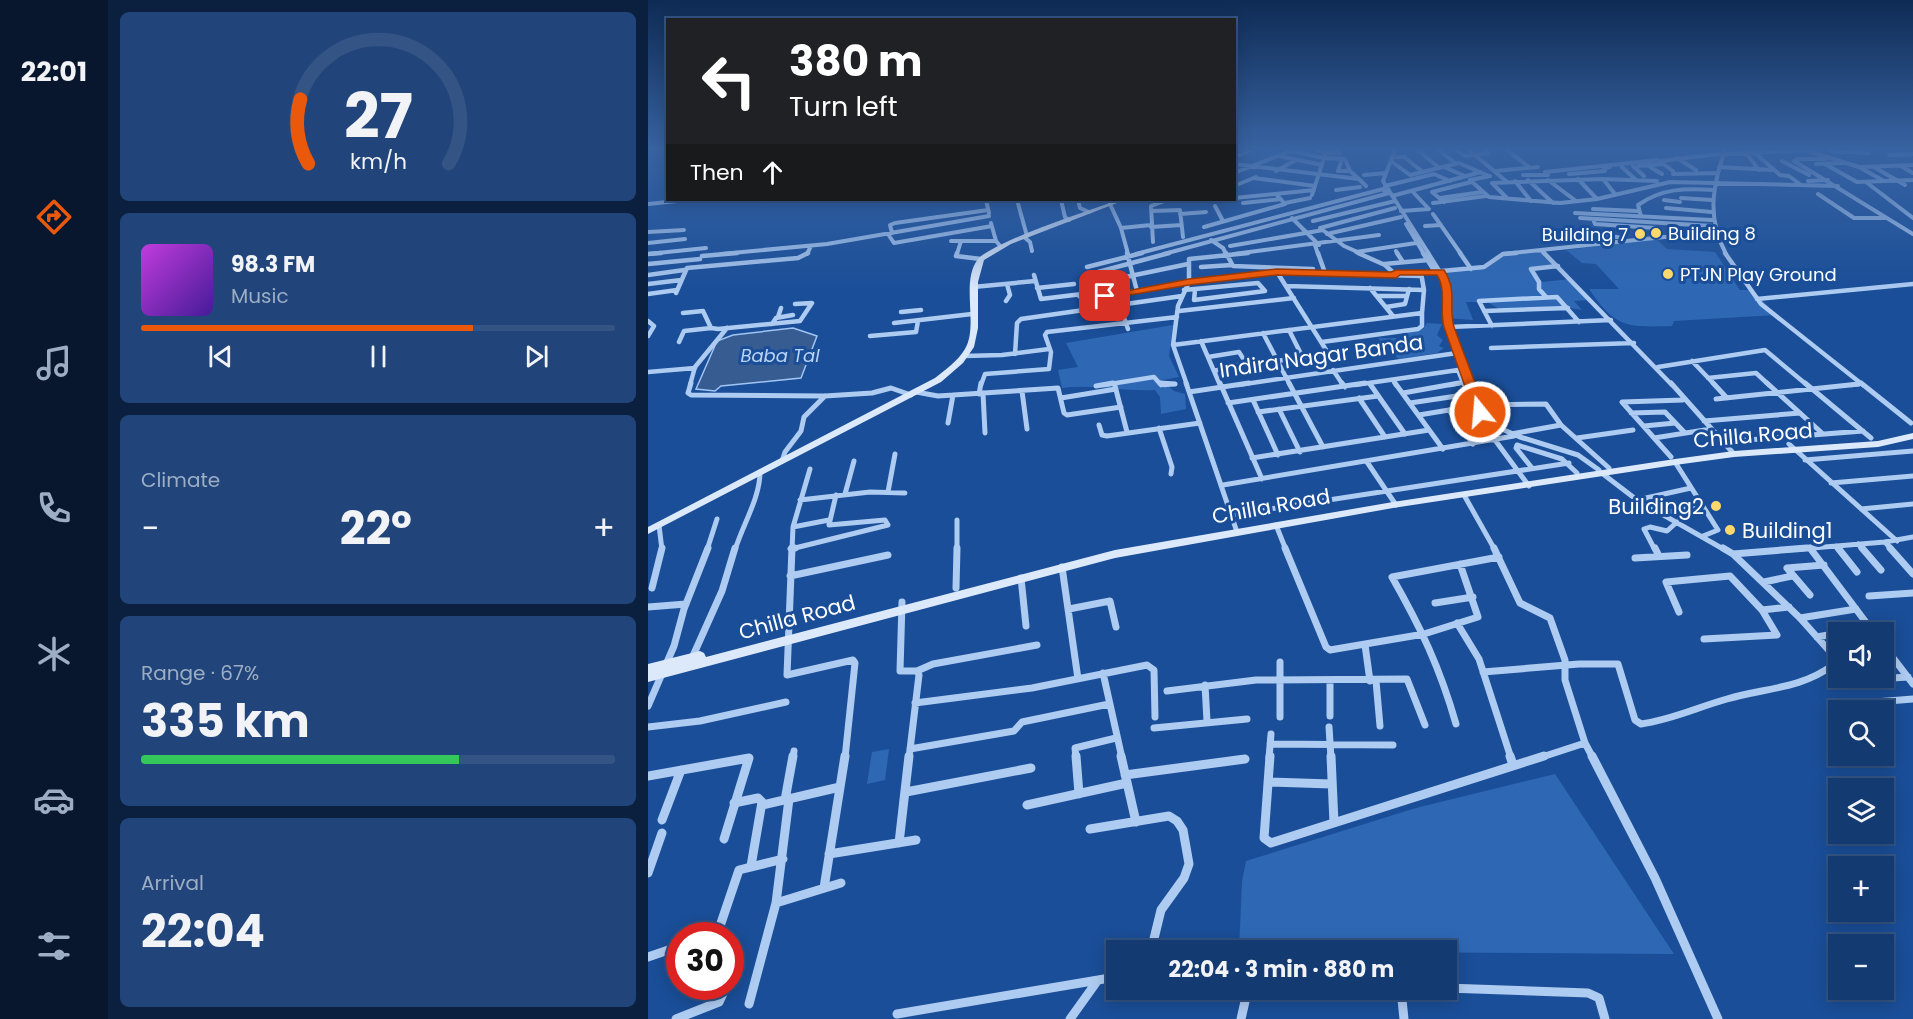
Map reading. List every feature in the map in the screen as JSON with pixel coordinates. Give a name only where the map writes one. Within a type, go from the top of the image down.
[{"type":"main road","points":[[648,531],[938,380],[964,356],[972,344],[974,276],[981,259],[999,244],[1117,201]]},
{"type":"main road","points":[[1791,447],[1871,438],[1913,425]]},
{"type":"main road","name":"Chilla Road","points":[[1443,495],[1464,495],[1525,479],[1604,471],[1728,448],[1878,444],[1913,436]]},
{"type":"main road","points":[[648,669],[663,669],[692,658],[788,636],[902,606],[956,588],[1134,544],[1234,524],[1392,498],[1443,495],[1525,479],[1604,471]]},
{"type":"main road","name":"Chilla Road","points":[[902,606],[1021,578],[1047,567],[1062,567],[1234,524],[1276,525],[1392,498]]},
{"type":"main road","name":"Chilla Road","points":[[648,677],[663,669],[788,636]]},
{"type":"street","points":[[658,202],[661,198]]},
{"type":"street","points":[[1204,227],[1309,198]]},
{"type":"street","points":[[1087,267],[1353,198]]},
{"type":"street","points":[[1098,272],[1375,198]]},
{"type":"street","points":[[1391,198],[1438,272]]},
{"type":"street","points":[[1313,221],[1398,209],[1429,209],[1418,198]]},
{"type":"street","points":[[1440,198],[1444,202]]},
{"type":"street","points":[[1433,202],[1475,198]]},
{"type":"street","points":[[1502,198],[1553,203],[1602,198]]},
{"type":"street","points":[[1528,198],[1531,201]]},
{"type":"street","points":[[1547,198],[1553,203]]},
{"type":"street","points":[[1571,198],[1577,202]]},
{"type":"street","points":[[1641,216],[1638,211],[1640,203],[1651,198]]},
{"type":"street","points":[[1681,198],[1682,209]]},
{"type":"street","points":[[1664,200],[1681,198],[1712,200],[1715,236],[1734,270],[1753,290],[1757,299],[1859,384],[1913,425]]},
{"type":"street","points":[[1823,198],[1854,218],[1887,218]]},
{"type":"street","points":[[1856,198],[1913,234]]},
{"type":"street","points":[[1887,198],[1911,215]]},
{"type":"street","points":[[1243,203],[1281,199],[1285,203]]},
{"type":"street","points":[[648,204],[673,201]]},
{"type":"street","points":[[951,242],[999,244],[986,201]]},
{"type":"street","points":[[1017,201],[1032,251]]},
{"type":"street","points":[[1061,201],[1065,217],[1070,220]]},
{"type":"street","points":[[1078,201],[1080,208],[1089,212]]},
{"type":"street","points":[[1117,201],[1121,228],[1137,291]]},
{"type":"street","points":[[1153,242],[1151,206],[1164,201]]},
{"type":"street","points":[[1252,202],[1258,211]]},
{"type":"street","points":[[1215,206],[1223,221]]},
{"type":"street","points":[[1666,208],[1712,212]]},
{"type":"street","points":[[1396,274],[1383,264],[1336,242],[1320,227],[1398,209]]},
{"type":"street","points":[[1230,246],[1325,232],[1398,209]]},
{"type":"street","points":[[1398,209],[1416,243],[1448,285],[1446,317],[1473,406],[1419,415]]},
{"type":"street","points":[[1593,209],[1638,211]]},
{"type":"street","points":[[988,210],[953,213],[892,224],[891,242],[992,226]]},
{"type":"street","points":[[1151,211],[1178,210],[1183,237]]},
{"type":"street","points":[[1180,214],[1206,212]]},
{"type":"street","points":[[1575,213],[1713,223]]},
{"type":"street","points":[[1433,214],[1471,269]]},
{"type":"street","points":[[1287,215],[1309,233],[1317,245],[1324,270]]},
{"type":"street","points":[[648,264],[811,246],[989,216]]},
{"type":"street","points":[[1580,218],[1713,223]]},
{"type":"street","points":[[1593,219],[1596,224],[1656,228]]},
{"type":"street","points":[[1654,222],[1664,237]]},
{"type":"street","points":[[1121,228],[1181,225]]},
{"type":"street","points":[[1425,226],[1441,225]]},
{"type":"street","points":[[648,232],[685,229],[674,240]]},
{"type":"street","points":[[1570,230],[1629,240]]},
{"type":"street","points":[[1257,235],[1262,241]]},
{"type":"street","points":[[1234,524],[1223,485],[1173,345],[1183,293],[1189,282],[1188,264],[1191,258],[1317,245],[1379,235]]},
{"type":"street","points":[[1201,267],[1234,266],[1421,275],[1484,267],[1503,254],[1664,237],[1715,236]]},
{"type":"street","points":[[1207,237],[1228,255],[1238,276]]},
{"type":"street","points":[[648,243],[685,239]]},
{"type":"street","points":[[961,241],[956,256],[981,259]]},
{"type":"street","points":[[1356,252],[1416,243]]},
{"type":"street","points":[[648,254],[707,246],[696,267]]},
{"type":"street","points":[[648,275],[696,267],[798,258],[807,254],[811,246]]},
{"type":"street","points":[[1396,251],[1403,262]]},
{"type":"street","points":[[1542,251],[1658,367],[1683,400],[1728,448],[1823,434],[1863,431]]},
{"type":"street","points":[[1383,264],[1428,260]]},
{"type":"street","points":[[1111,280],[1188,264]]},
{"type":"street","points":[[1546,297],[1539,289],[1539,282],[1531,269],[1558,266]]},
{"type":"street","points":[[1276,269],[1322,342],[1327,354],[1277,361]]},
{"type":"street","points":[[1078,295],[1084,300],[1276,269],[1396,274]]},
{"type":"street","points":[[648,294],[676,292],[684,270]]},
{"type":"street","points":[[1034,274],[1036,288],[1041,299],[1107,291]]},
{"type":"street","points":[[1322,342],[1418,329],[1422,326],[1424,290],[1421,275]]},
{"type":"street","points":[[1061,277],[1062,285]]},
{"type":"street","points":[[648,284],[681,280]]},
{"type":"street","points":[[973,287],[1035,281]]},
{"type":"street","points":[[1015,354],[1017,323],[1021,319],[1195,290],[1260,283],[1265,291],[1194,300],[1195,290]]},
{"type":"street","points":[[1006,301],[1010,296],[1007,284]]},
{"type":"street","points":[[1036,288],[1074,284]]},
{"type":"street","points":[[1757,299],[1913,284]]},
{"type":"street","points":[[1244,285],[1254,302]]},
{"type":"street","points":[[1287,286],[1424,290]]},
{"type":"street","points":[[1216,288],[1222,297]]},
{"type":"street","points":[[1370,288],[1393,316]]},
{"type":"street","points":[[1386,307],[1405,304],[1409,289]]},
{"type":"street","points":[[1377,296],[1407,296]]},
{"type":"street","points":[[986,433],[981,394],[982,377],[985,374],[1049,369],[1047,332],[1294,297]]},
{"type":"street","points":[[1492,326],[1480,300],[1559,298],[1579,322]]},
{"type":"street","points":[[679,342],[684,332],[711,328],[727,328],[791,322],[803,320],[812,303],[796,307],[791,322]]},
{"type":"street","points":[[1119,304],[1128,329]]},
{"type":"street","points":[[772,324],[781,308]]},
{"type":"street","points":[[870,336],[916,332],[921,308],[901,312]]},
{"type":"street","points":[[1484,311],[1568,308]]},
{"type":"street","points":[[683,312],[703,311],[711,328]]},
{"type":"street","points":[[1173,345],[1422,313]]},
{"type":"street","points":[[894,323],[972,314]]},
{"type":"street","points":[[778,317],[793,315]]},
{"type":"street","points":[[1449,327],[1611,320]]},
{"type":"street","points":[[648,321],[654,326],[648,336]]},
{"type":"street","points":[[727,328],[695,368],[688,393],[691,395],[825,396],[867,393],[891,388],[931,396],[1058,388],[1064,413],[1067,415],[1120,407]]},
{"type":"street","points":[[1289,330],[1303,358]]},
{"type":"street","points":[[1263,333],[1323,447]]},
{"type":"street","points":[[1201,341],[1262,479]]},
{"type":"street","points":[[1491,348],[1634,343]]},
{"type":"street","points":[[964,356],[1015,354],[1049,349]]},
{"type":"street","points":[[1658,367],[1765,350],[1871,438]]},
{"type":"street","points":[[1208,357],[1239,352],[1246,363],[1242,366],[1214,371]]},
{"type":"street","name":"Indira Nagar Banda","points":[[1189,392],[1457,353]]},
{"type":"street","points":[[1692,361],[1727,398]]},
{"type":"street","points":[[648,372],[695,368]]},
{"type":"street","points":[[1333,370],[1345,387]]},
{"type":"street","points":[[1228,403],[1462,370]]},
{"type":"street","points":[[1708,378],[1753,372],[1823,434]]},
{"type":"street","points":[[1061,398],[1154,378],[1161,385],[1174,384]]},
{"type":"street","points":[[1393,380],[1443,449]]},
{"type":"street","points":[[1403,393],[1467,382]]},
{"type":"street","points":[[1370,384],[1405,434]]},
{"type":"street","points":[[1716,399],[1859,384]]},
{"type":"street","points":[[1096,386],[1115,386]]},
{"type":"street","points":[[1115,386],[1127,432]]},
{"type":"street","points":[[1022,391],[1027,429]]},
{"type":"street","points":[[1410,403],[1471,394]]},
{"type":"street","points":[[1471,394],[1488,423],[1513,435],[1578,455],[1604,471]]},
{"type":"street","points":[[948,423],[953,395]]},
{"type":"street","points":[[782,461],[785,452],[801,431],[804,417],[825,396]]},
{"type":"street","points":[[1258,412],[1378,396]]},
{"type":"street","points":[[1359,398],[1385,437]]},
{"type":"street","points":[[1253,400],[1278,455]]},
{"type":"street","points":[[1683,400],[1622,402],[1673,460],[1718,530],[1702,536]]},
{"type":"street","points":[[1478,405],[1544,403],[1561,425],[1577,438],[1604,471],[1637,500],[1734,554],[1828,647]]},
{"type":"street","points":[[1279,409],[1300,452]]},
{"type":"street","points":[[1449,410],[1473,444]]},
{"type":"street","points":[[1632,413],[1663,411],[1685,433]]},
{"type":"street","points":[[1704,421],[1800,413]]},
{"type":"street","points":[[1099,425],[1104,436],[1200,423]]},
{"type":"street","points":[[1644,426],[1676,423]]},
{"type":"street","points":[[1223,485],[1473,444],[1561,425]]},
{"type":"street","points":[[1159,428],[1172,466],[1171,474]]},
{"type":"street","points":[[1654,438],[1711,429]]},
{"type":"street","points":[[1252,458],[1429,430]]},
{"type":"street","points":[[1577,438],[1633,430]]},
{"type":"street","points":[[1495,440],[1525,479]]},
{"type":"street","points":[[1532,468],[1516,445],[1569,463],[1577,473]]},
{"type":"street","points":[[1791,447],[1897,541]]},
{"type":"street","points":[[1805,460],[1913,451]]},
{"type":"street","points":[[888,492],[895,454]]},
{"type":"street","points":[[845,494],[854,461]]},
{"type":"street","points":[[1366,462],[1392,498],[1525,479],[1532,468],[1569,463]]},
{"type":"street","points":[[810,469],[793,527],[788,676],[855,661],[840,788],[824,888]]},
{"type":"street","points":[[692,658],[722,591],[743,523],[760,487],[760,472]]},
{"type":"street","points":[[1831,483],[1913,476]]},
{"type":"street","points":[[1637,500],[1691,488]]},
{"type":"street","points":[[800,500],[845,494],[905,493]]},
{"type":"street","points":[[791,549],[883,528],[889,522],[885,520],[831,526],[827,524],[836,495]]},
{"type":"street","points":[[1464,495],[1499,557],[1520,603],[1528,610],[1542,613],[1550,618],[1565,660],[1565,680],[1585,743],[1655,878],[1719,1019]]},
{"type":"street","points":[[1861,508],[1913,504]]},
{"type":"street","points":[[1661,513],[1703,506]]},
{"type":"street","points":[[648,706],[674,646],[686,604],[717,519]]},
{"type":"street","points":[[793,527],[829,520]]},
{"type":"street","points":[[956,588],[957,520]]},
{"type":"street","points":[[1659,556],[1644,529],[1650,527],[1666,531],[1677,522]]},
{"type":"street","points":[[652,588],[661,560],[662,535],[659,525]]},
{"type":"street","points":[[1276,525],[1327,649],[1365,645],[1424,634],[1478,617],[1460,564]]},
{"type":"street","points":[[1734,554],[1897,541],[1913,537]]},
{"type":"street","points":[[1885,542],[1913,574]]},
{"type":"street","points":[[1858,544],[1881,570]]},
{"type":"street","points":[[1836,546],[1857,572]]},
{"type":"street","points":[[1810,548],[1866,622]]},
{"type":"street","points":[[790,576],[888,555]]},
{"type":"street","points":[[1635,558],[1687,555]]},
{"type":"street","points":[[1456,724],[1441,673],[1424,634],[1392,577],[1499,557]]},
{"type":"street","points":[[1810,595],[1787,568],[1824,565]]},
{"type":"street","points":[[1062,567],[1078,679]]},
{"type":"street","points":[[1679,612],[1666,582],[1727,575],[1735,578],[1762,610],[1777,636],[1704,639]]},
{"type":"street","points":[[1764,582],[1792,576]]},
{"type":"street","points":[[1021,578],[1026,626]]},
{"type":"street","points":[[1869,596],[1913,593]]},
{"type":"street","points":[[1435,603],[1473,597]]},
{"type":"street","points":[[1069,609],[1110,601],[1116,627]]},
{"type":"street","points":[[648,607],[686,604]]},
{"type":"street","points":[[902,606],[900,671],[917,671],[933,664],[1037,645]]},
{"type":"street","points":[[1762,610],[1789,607]]},
{"type":"street","points":[[1800,618],[1856,609]]},
{"type":"street","points":[[1457,623],[1484,672],[1497,722],[1513,765]]},
{"type":"street","points":[[1817,637],[1828,635]]},
{"type":"street","points":[[1365,645],[1380,726]]},
{"type":"street","points":[[1894,660],[1910,680]]},
{"type":"street","points":[[1280,662],[1280,717]]},
{"type":"street","points":[[1484,672],[1618,664],[1635,720],[1641,724],[1731,698],[1805,682],[1828,670]]},
{"type":"street","points":[[915,703],[1032,688],[1103,673],[1151,666],[1154,670],[1155,717]]},
{"type":"street","points":[[899,843],[919,675],[917,671]]},
{"type":"street","points":[[1103,673],[1136,822]]},
{"type":"street","points":[[1167,691],[1281,680],[1330,682],[1409,680],[1425,725]]},
{"type":"street","points":[[1894,680],[1910,680]]},
{"type":"street","points":[[1330,682],[1330,716]]},
{"type":"street","points":[[1205,686],[1207,722]]},
{"type":"street","points":[[1894,700],[1913,699]]},
{"type":"street","points":[[648,726],[700,721],[786,702]]},
{"type":"street","points":[[910,749],[1014,731],[1022,722],[1109,704]]},
{"type":"street","points":[[1154,728],[1247,719]]},
{"type":"street","points":[[1329,728],[1334,823]]},
{"type":"street","points":[[1270,734],[1264,838],[1268,843],[1585,743]]},
{"type":"street","points":[[1079,794],[1075,747],[1116,738]]},
{"type":"street","points":[[1270,744],[1393,745]]},
{"type":"street","points":[[749,1004],[776,903],[794,751]]},
{"type":"street","points":[[648,776],[749,758],[724,839]]},
{"type":"street","points":[[1027,805],[1079,794],[1126,779],[1245,759]]},
{"type":"street","points":[[906,792],[1030,768]]},
{"type":"street","points":[[662,820],[681,771]]},
{"type":"street","points":[[1268,782],[1331,784]]},
{"type":"street","points":[[762,805],[840,788]]},
{"type":"street","points":[[734,803],[758,798],[762,805],[751,866]]},
{"type":"street","points":[[1090,829],[1174,818],[1184,832],[1191,856],[1190,869],[1185,881],[1160,912],[1154,940]]},
{"type":"street","points":[[648,873],[662,833]]},
{"type":"street","points":[[829,854],[916,840]]},
{"type":"street","points":[[725,922],[738,873],[742,868],[783,859]]},
{"type":"street","points":[[776,903],[841,883]]},
{"type":"street","points":[[648,957],[666,951]]},
{"type":"street","points":[[897,1014],[1106,979]]},
{"type":"street","points":[[1070,1019],[1098,980]]},
{"type":"street","points":[[1457,988],[1588,993],[1599,998],[1605,1019]]},
{"type":"street","points":[[676,1019],[721,1000]]},
{"type":"street","points":[[1241,1019],[1244,1000]]},
{"type":"street","points":[[1402,1000],[1404,1019]]},
{"type":"shaded area","points":[[1656,239],[1667,249],[1715,252],[1740,290],[1753,290],[1776,315],[1674,321],[1672,326],[1624,323],[1607,312],[1589,289],[1619,289],[1596,264],[1582,263],[1566,250]]},
{"type":"shaded area","points":[[1542,251],[1557,265],[1530,268],[1542,282],[1571,279],[1590,300],[1574,301],[1582,310],[1559,306],[1501,310],[1487,302],[1466,302],[1473,320],[1448,318],[1448,285],[1440,272],[1484,267],[1503,254]]},
{"type":"shaded area","points":[[1427,323],[1442,324],[1437,335],[1443,340],[1439,346],[1444,348],[1437,353],[1399,359],[1387,350],[1378,338],[1407,338],[1407,332],[1423,329]]},
{"type":"shaded area","points":[[1173,325],[1169,356],[1179,377],[1162,380],[1174,391],[1185,394],[1186,409],[1161,414],[1160,397],[1155,390],[1062,388],[1058,370],[1078,367],[1066,343]]},
{"type":"shaded area","points":[[889,749],[885,780],[867,784],[872,752]]},
{"type":"shaded area","points":[[1555,774],[1674,954],[1457,953],[1457,940],[1239,940],[1242,881],[1246,861],[1416,808]]},
{"type":"water","name":"Baba Tal","points":[[793,328],[817,336],[801,378],[721,386],[715,391],[696,389],[717,341],[733,335]]},
{"type":"place","name":"Building 8","points":[[1656,233]]},
{"type":"place","name":"Building 7","points":[[1640,234]]},
{"type":"place","name":"PTJN Play Ground","points":[[1668,274]]},
{"type":"place","name":"Building2","points":[[1716,506]]},
{"type":"place","name":"Building1","points":[[1730,530]]},
{"type":"route","points":[[1105,296],[1189,282],[1277,272],[1396,275],[1396,273],[1440,272],[1448,285],[1446,317],[1480,412]]}]
